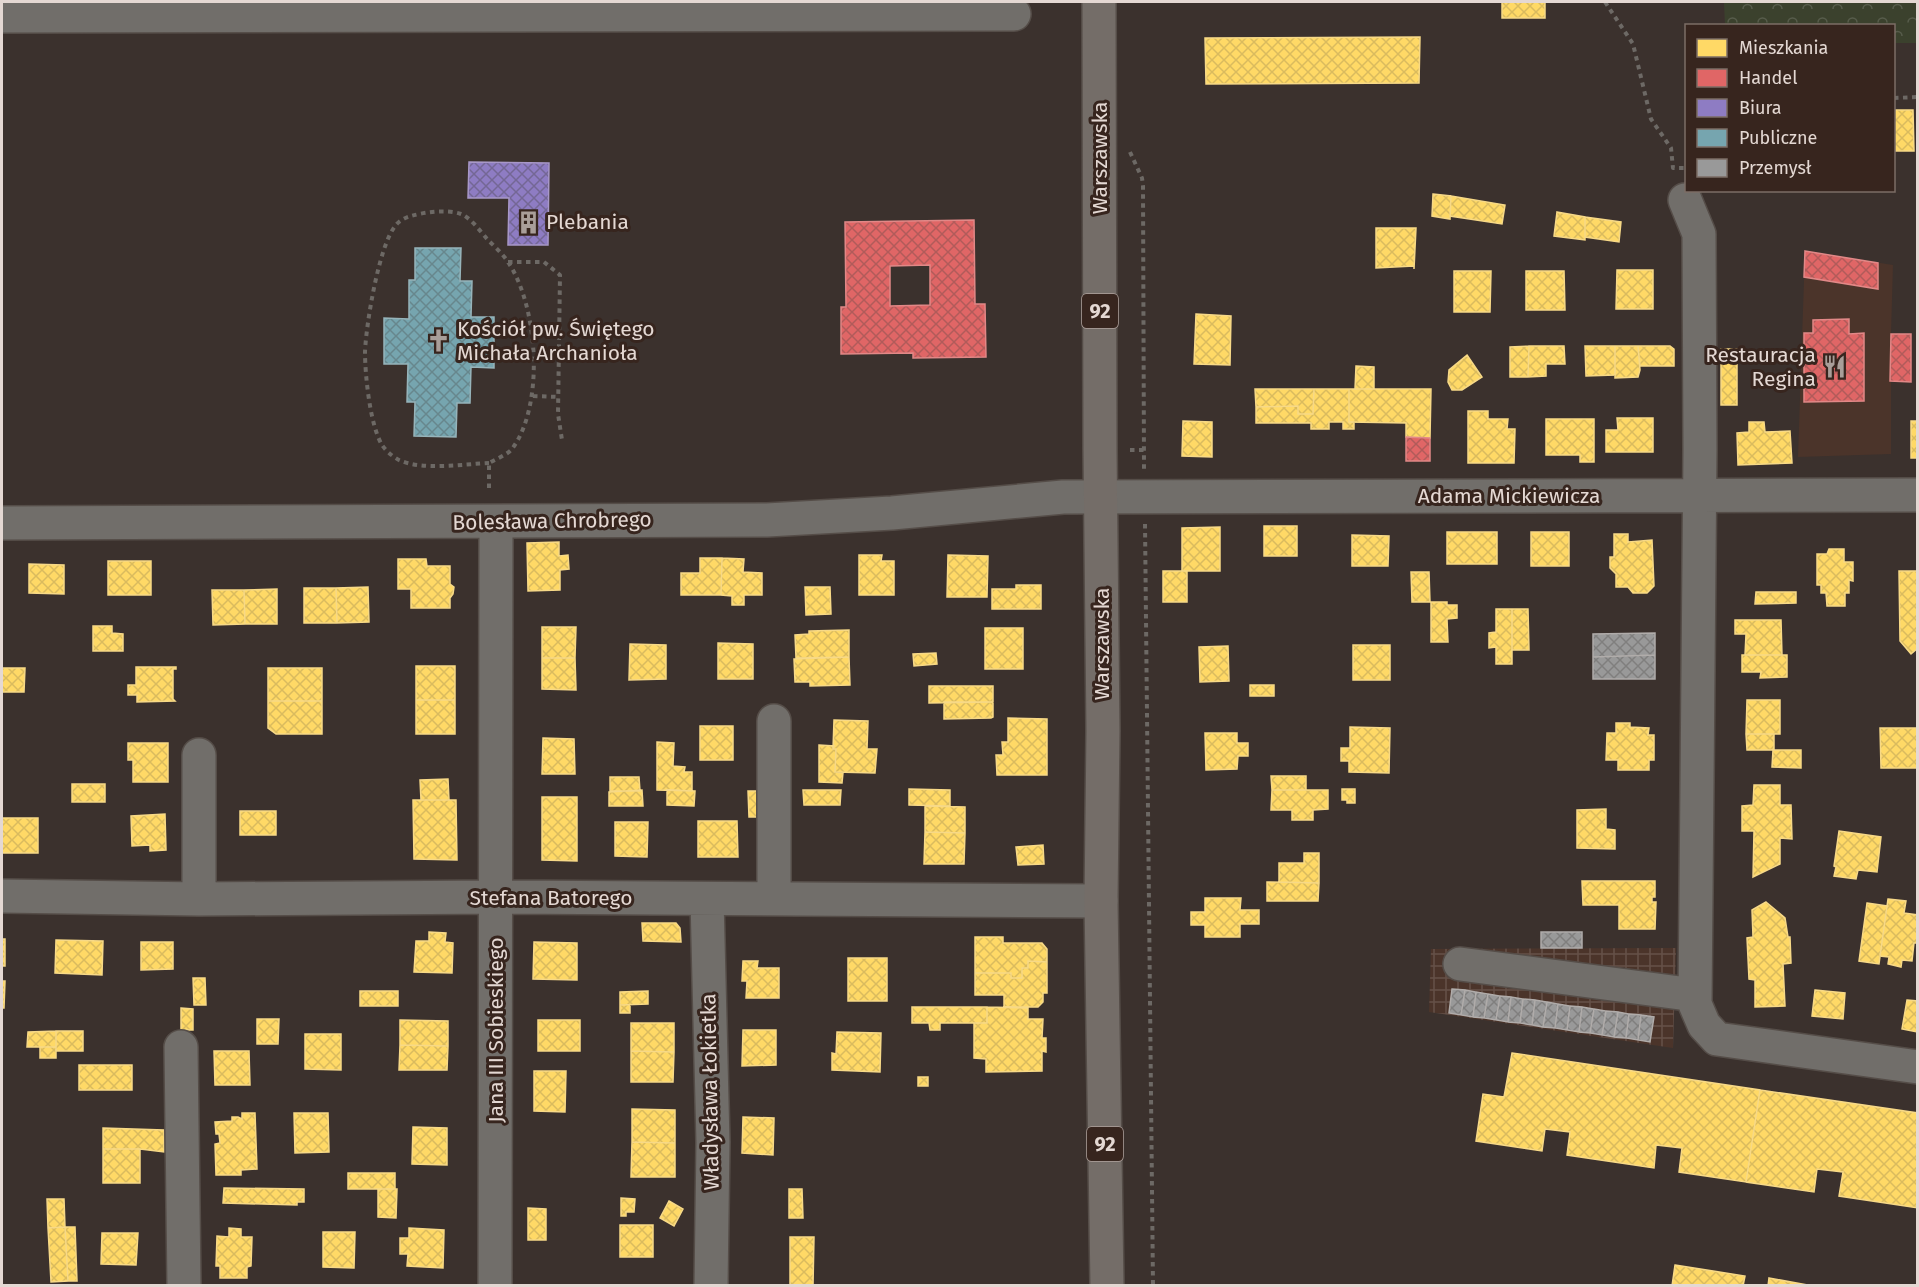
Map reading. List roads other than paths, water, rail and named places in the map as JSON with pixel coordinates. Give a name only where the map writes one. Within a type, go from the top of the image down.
[{"type":"main road","name":"Warszawska","points":[[1099,2],[1103,720],[1101,901],[1107,1286]]},
{"type":"street","points":[[2,16],[555,8],[1014,14]]},
{"type":"street","points":[[1685,200],[1699,234],[1695,1004],[1704,1025],[1717,1039],[1917,1067]]},
{"type":"street","name":"Adama Mickiewicza","points":[[1101,496],[1917,495]]},
{"type":"street","name":"Bolesława Chrobrego","points":[[2,523],[493,510],[767,520],[892,513],[1063,496],[1101,496]]},
{"type":"street","name":"Jana III Sobieskiego","points":[[493,510],[497,897],[495,1286]]},
{"type":"street","points":[[774,721],[774,898]]},
{"type":"street","points":[[199,899],[200,754]]},
{"type":"street","name":"Stefana Batorego","points":[[2,896],[199,899],[497,897],[1101,901]]},
{"type":"street","name":"Władysława Łokietka","points":[[707,899],[712,1142],[711,1286]]},
{"type":"street","points":[[1460,964],[1695,995]]},
{"type":"street","points":[[182,1047],[184,1286]]},
{"type":"place","name":"Plebania","points":[[528,222]]},
{"type":"place","name":"Kościół pw. Świętego Michała Archanioła","points":[[439,341]]},
{"type":"place","name":"Restauracja Regina","points":[[1834,367]]}]
